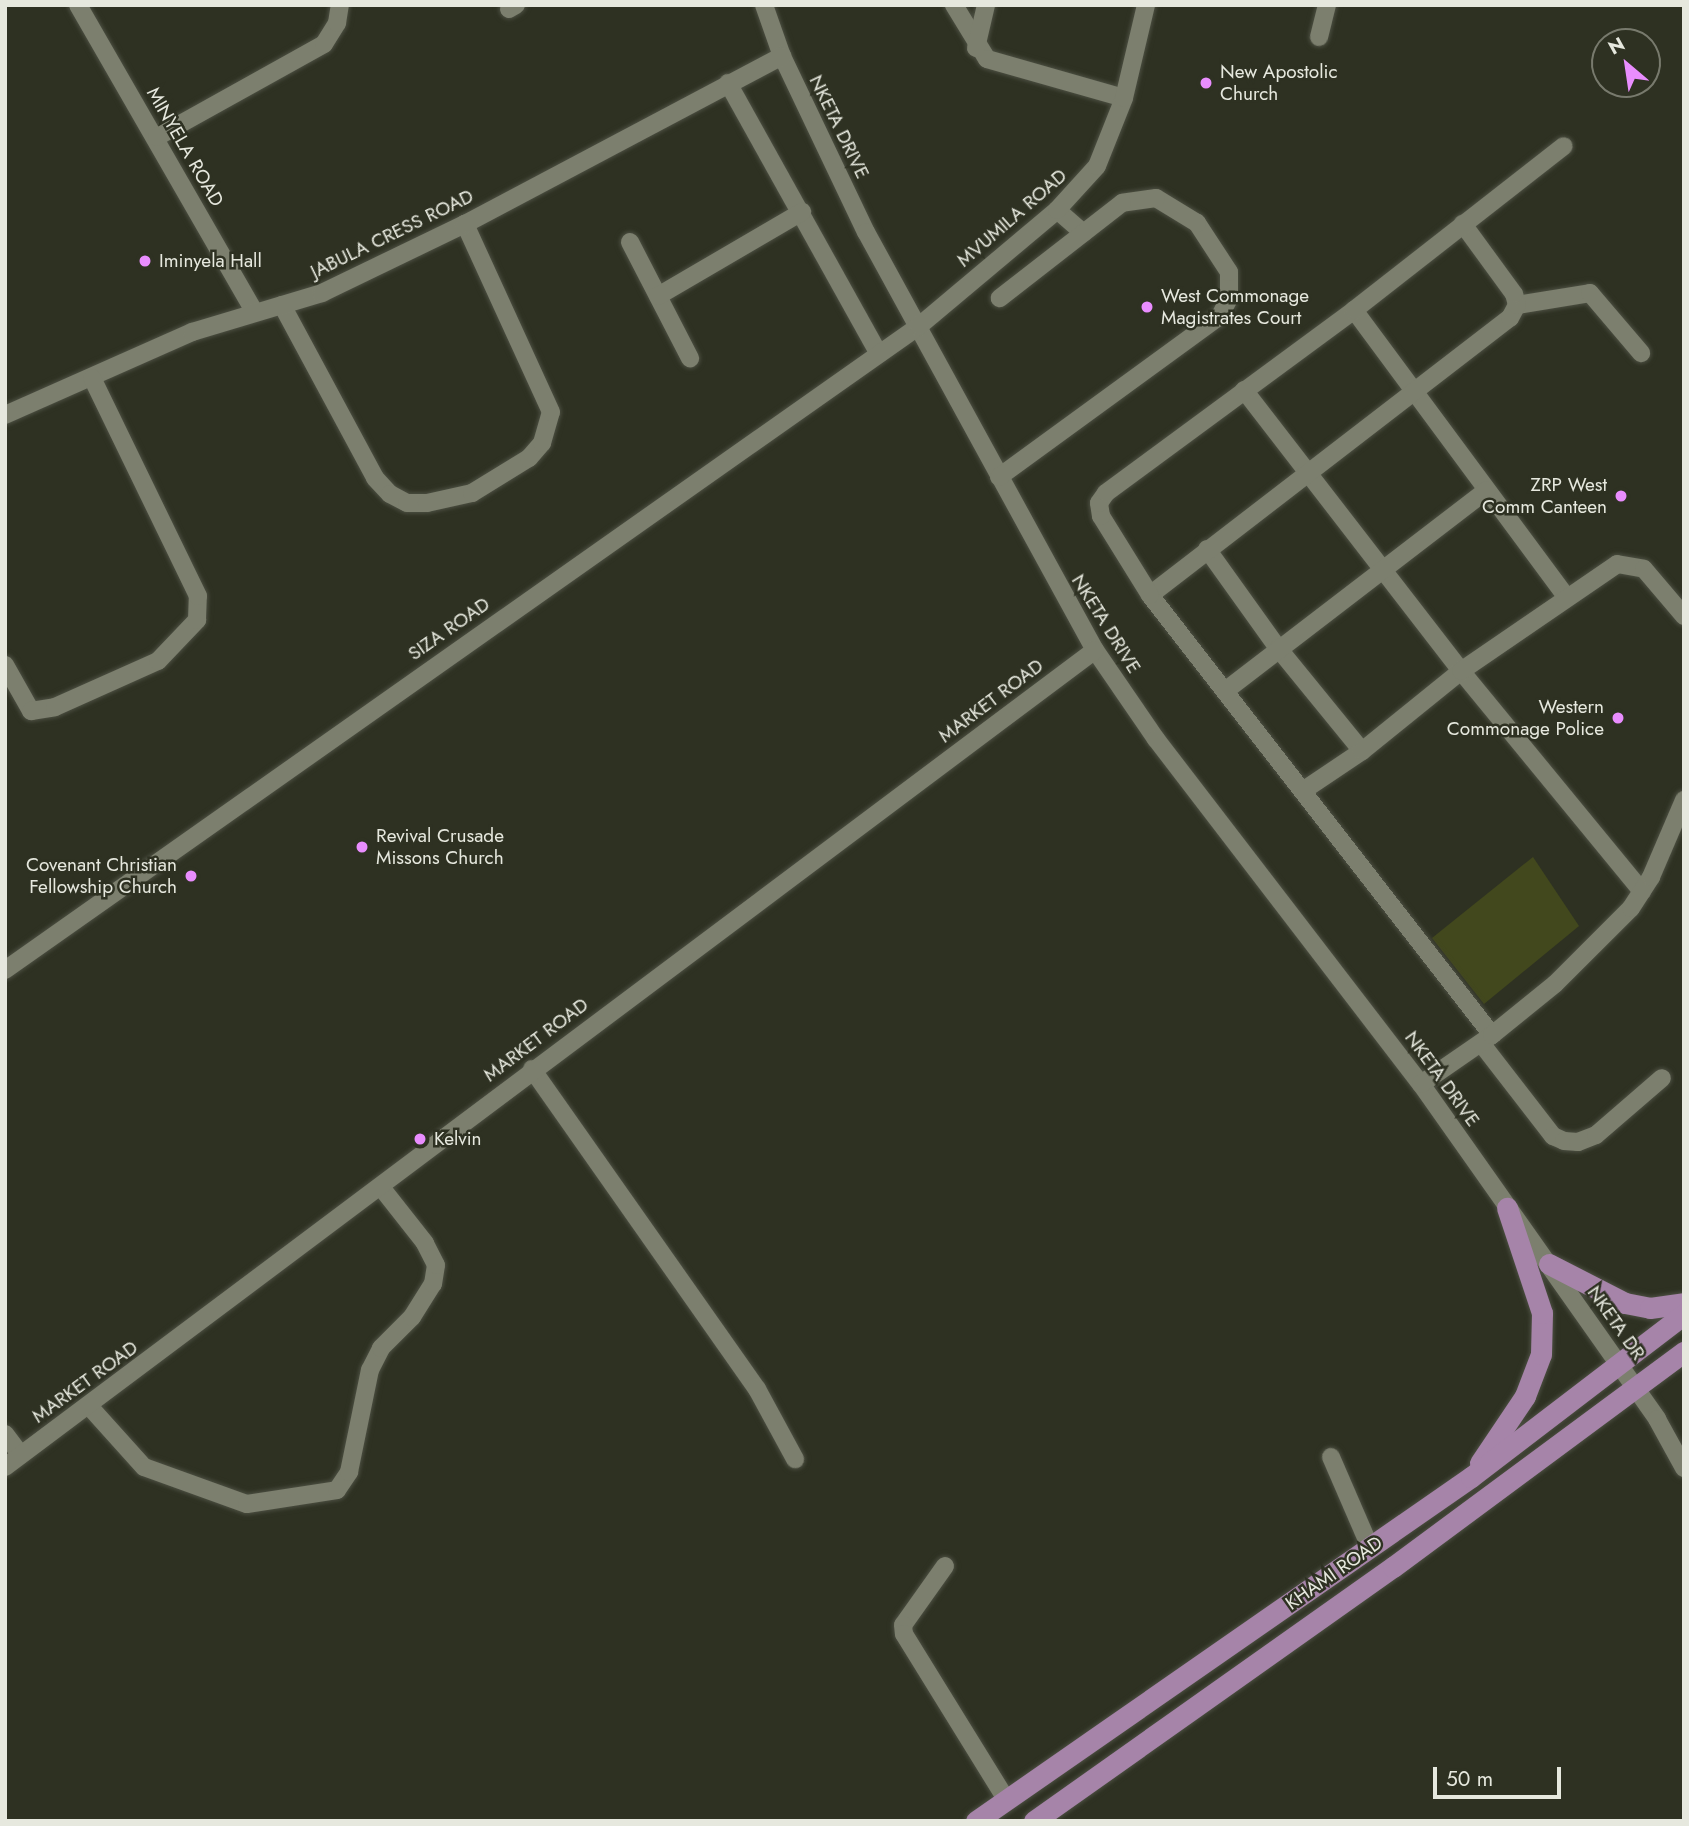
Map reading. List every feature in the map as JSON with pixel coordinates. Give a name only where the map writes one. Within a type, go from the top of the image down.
[{"type":"main road","points":[[1471,1477],[1525,1396],[1541,1354],[1542,1313],[1507,1208]]},
{"type":"main road","points":[[1549,1264],[1625,1303],[1650,1308],[1684,1303]]},
{"type":"main road","name":"KHAMI ROAD","points":[[994,1812],[1471,1477],[1684,1314]]},
{"type":"main road","name":"KHAMI ROAD","points":[[1034,1821],[1393,1567],[1684,1352]]},
{"type":"street","name":"MINYELA ROAD","points":[[78,5],[157,137],[254,311]]},
{"type":"street","points":[[157,137],[324,44],[337,23],[340,5]]},
{"type":"street","name":"NKETA DRIVE","points":[[764,5],[782,56],[866,232],[1095,649],[1156,739],[1422,1084],[1507,1208]]},
{"type":"street","points":[[954,5],[976,48],[999,64],[1124,98]]},
{"type":"street","points":[[976,48],[986,5]]},
{"type":"street","name":"MVUMILA ROAD","points":[[919,326],[1058,210],[1097,166],[1124,98],[1146,5]]},
{"type":"street","points":[[1320,37],[1327,5]]},
{"type":"street","name":"JABULA CRESS ROAD","points":[[5,415],[191,332],[254,311],[322,293],[465,224],[782,56]]},
{"type":"street","points":[[728,83],[802,212],[878,354]]},
{"type":"street","points":[[1564,146],[1354,310],[1244,390],[1099,503],[1101,516],[1150,594],[1304,790],[1487,1039],[1552,1136],[1578,1142],[1596,1135],[1662,1078]]},
{"type":"street","points":[[999,477],[1220,316],[1229,298],[1229,272],[1197,223],[1156,198],[1122,203],[1000,298]]},
{"type":"street","points":[[1058,210],[1083,233]]},
{"type":"street","points":[[658,296],[802,212]]},
{"type":"street","points":[[282,305],[375,478],[390,494],[407,503],[427,503],[472,493],[529,458],[542,443],[551,412],[547,394],[465,224]]},
{"type":"street","points":[[1150,594],[1510,318],[1517,305],[1514,294],[1463,224]]},
{"type":"street","points":[[630,242],[690,358]]},
{"type":"street","points":[[1517,305],[1590,293],[1641,353]]},
{"type":"street","points":[[1354,310],[1566,597]]},
{"type":"street","name":"SIZA ROAD","points":[[5,970],[919,326]]},
{"type":"street","points":[[5,665],[31,711],[55,707],[158,661],[197,620],[198,596],[92,378]]},
{"type":"street","points":[[1244,390],[1381,571],[1642,891]]},
{"type":"street","points":[[1225,691],[1487,490]]},
{"type":"street","points":[[1208,549],[1278,648],[1362,751]]},
{"type":"street","points":[[1304,790],[1362,751],[1461,671],[1617,564],[1630,563],[1658,582],[1684,616]]},
{"type":"street","name":"MARKET ROAD","points":[[5,1467],[1095,649]]},
{"type":"street","points":[[1422,1084],[1487,1039],[1555,984],[1642,891],[1684,800]]},
{"type":"street","points":[[532,1069],[757,1390],[795,1459]]},
{"type":"street","points":[[89,1406],[144,1467],[247,1504],[337,1490],[349,1472],[359,1436],[370,1370],[381,1348],[412,1317],[433,1284],[436,1265],[425,1243],[381,1187]]},
{"type":"street","name":"NKETA DR","points":[[1507,1208],[1636,1388],[1684,1468]]},
{"type":"street","points":[[5,1434],[21,1455]]},
{"type":"street","points":[[1331,1457],[1370,1547]]},
{"type":"street","points":[[945,1566],[903,1625],[904,1634],[994,1812]]},
{"type":"green space","points":[[1533,857],[1579,926],[1484,1004],[1432,938]]},
{"type":"place","name":"New Apostolic Church","points":[[1206,83]]},
{"type":"place","name":"Iminyela Hall","points":[[145,261]]},
{"type":"place","name":"West Commonage Magistrates Court","points":[[1147,307]]},
{"type":"place","name":"ZRP West Comm Canteen","points":[[1621,496]]},
{"type":"place","name":"Western Commonage Police","points":[[1618,718]]},
{"type":"place","name":"Revival Crusade Missons Church","points":[[362,847]]},
{"type":"place","name":"Covenant Christian Fellowship Church","points":[[191,876]]},
{"type":"place","name":"Kelvin","points":[[420,1139]]}]
